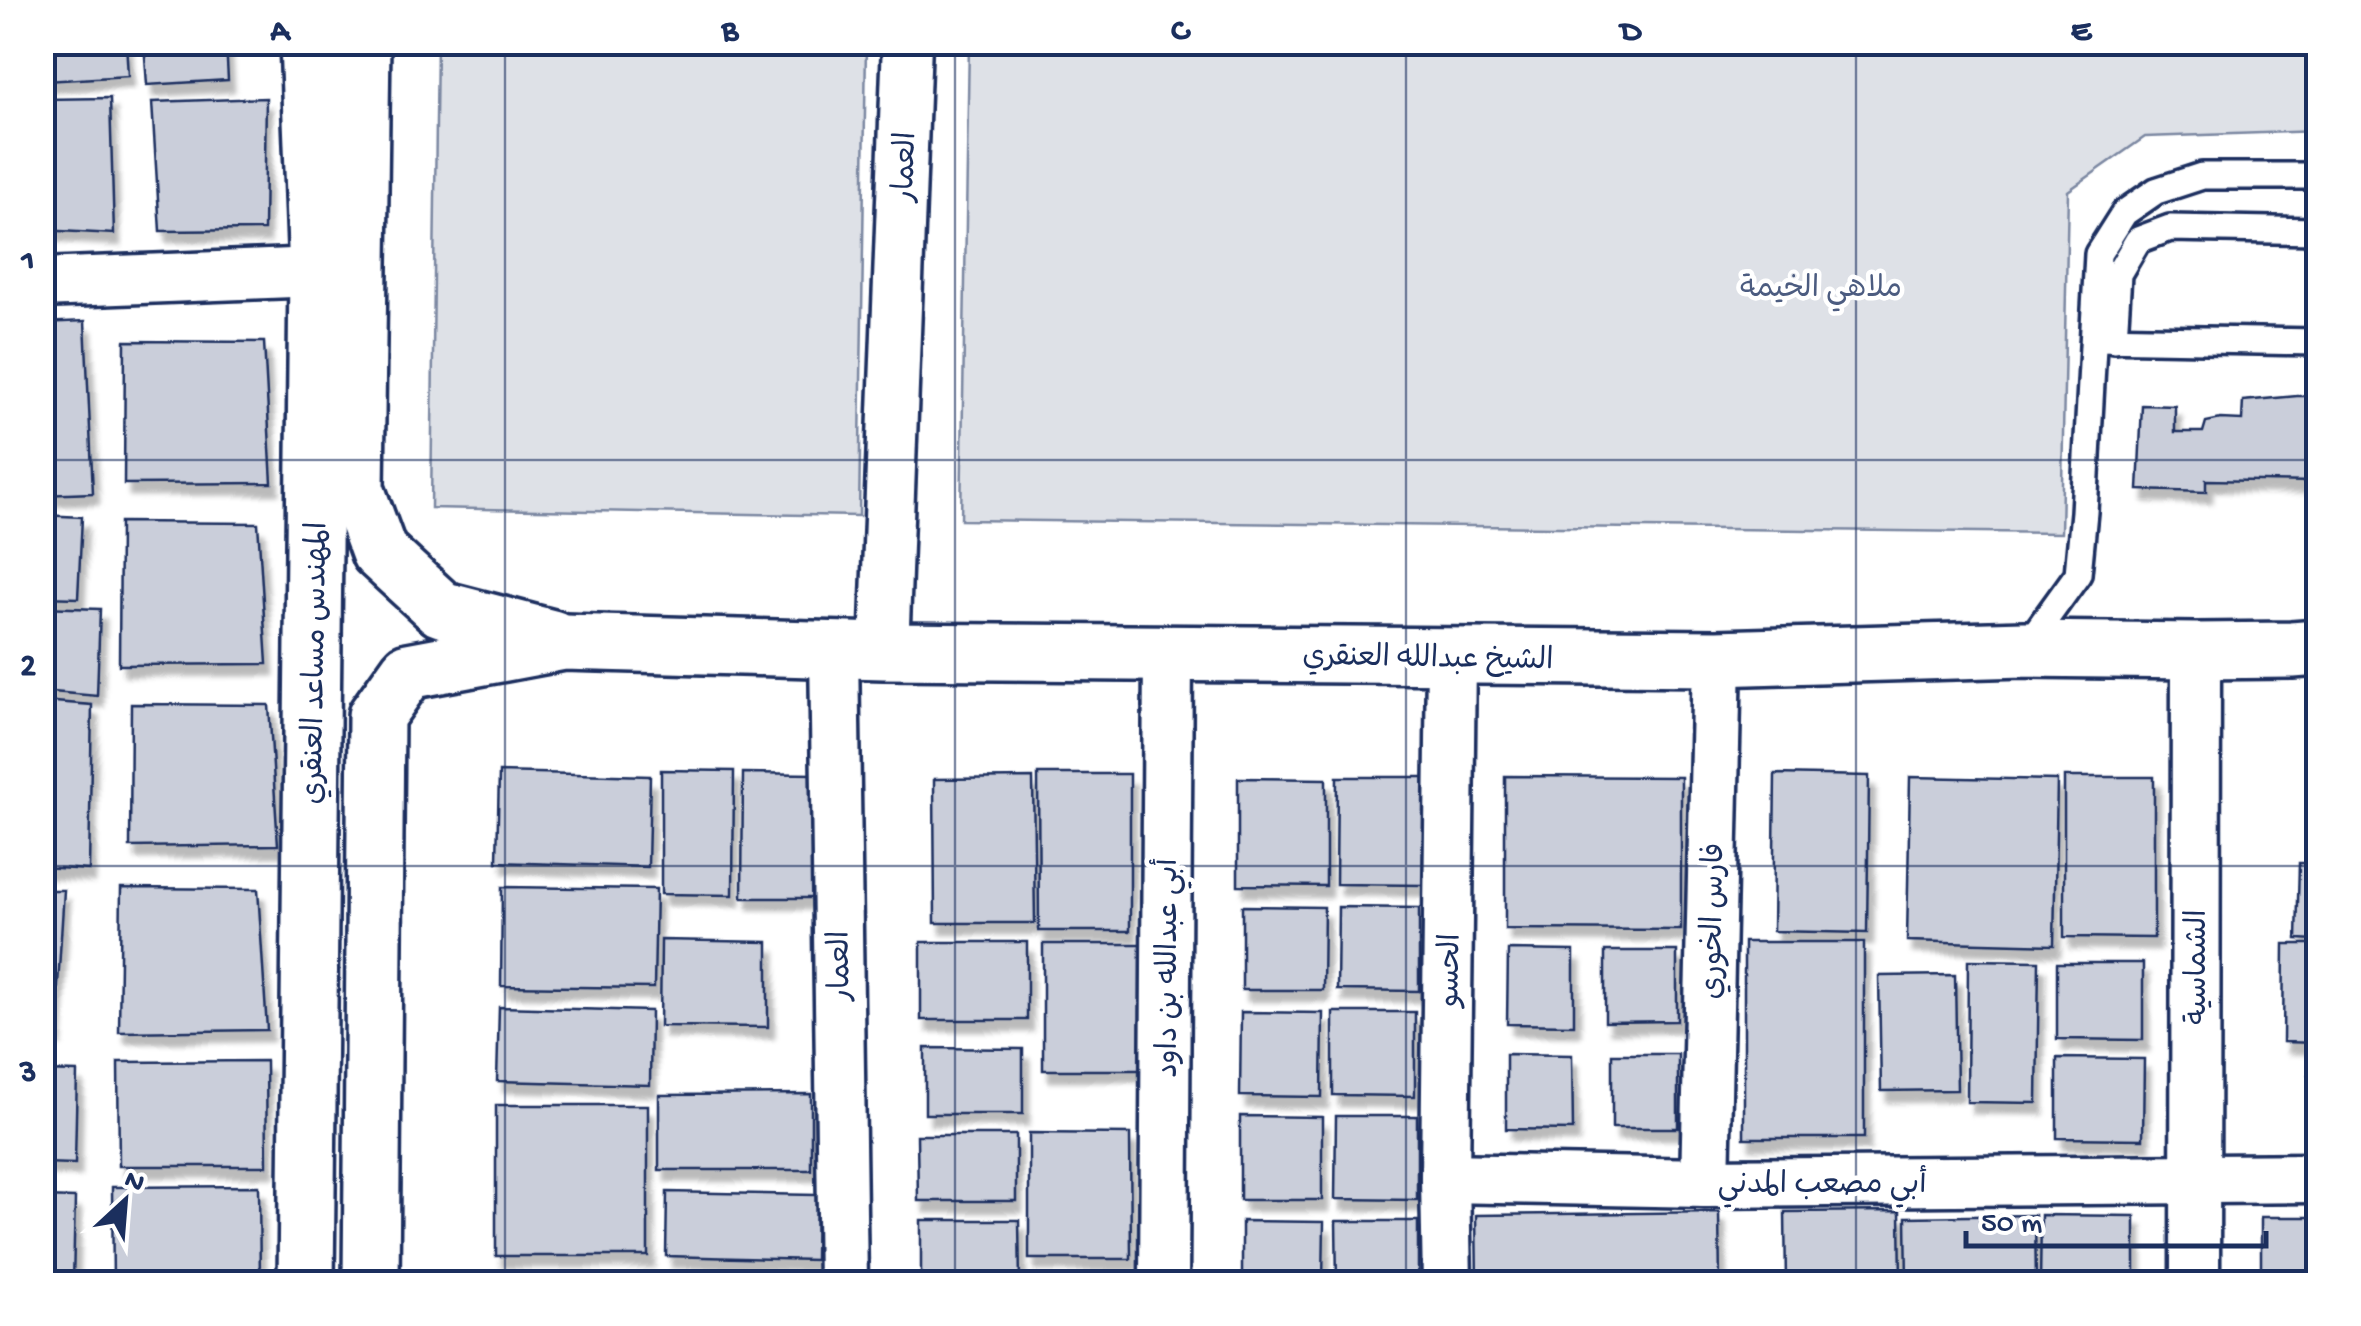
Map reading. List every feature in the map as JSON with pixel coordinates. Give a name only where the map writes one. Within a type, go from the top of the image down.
[{"type":"street","name":"المهندس مساعد العنقري","points":[[306,1284],[317,272],[308,42]]},
{"type":"street","points":[[362,42],[356,488],[380,552],[441,609],[564,642]]},
{"type":"street","name":"العمار","points":[[843,1284],[859,650],[907,42]]},
{"type":"street","points":[[42,283],[317,272]]},
{"type":"street","points":[[371,1284],[376,716],[408,671],[564,642]]},
{"type":"street","name":"الشيخ عبدالله العنقري","points":[[564,642],[859,650],[1451,657],[1717,658],[2024,649],[2310,650]]},
{"type":"street","name":"الشماسية","points":[[2195,1284],[2196,651]]},
{"type":"street","name":"أبي عبدالله بن داود","points":[[1164,1284],[1168,652]]},
{"type":"street","name":"الحسو","points":[[1447,1284],[1451,657]]},
{"type":"street","name":"فارس الخوري","points":[[1705,1183],[1717,658]]},
{"type":"street","points":[[309,986],[373,988]]},
{"type":"street","name":"أبي مصعب المدني","points":[[1445,1178],[1705,1183],[2318,1178]]},
{"type":"lane","points":[[2103,338],[2098,254],[2124,213],[2156,192],[2202,176],[2318,176]]},
{"type":"lane","points":[[2024,649],[2078,574],[2103,338],[2118,274],[2138,240],[2170,228],[2318,231]]},
{"type":"lane","points":[[2103,338],[2318,342]]},
{"type":"green space","name":"ملاهي الخيمة","points":[[969,42],[2318,43],[2318,131],[2145,137],[2068,191],[2061,533],[961,520]]},
{"type":"green space","points":[[437,43],[866,43],[859,516],[431,508]]},
{"type":"building","points":[[43,42],[126,42],[128,76],[46,81]]},
{"type":"building","points":[[144,42],[226,42],[228,80],[147,85]]},
{"type":"building","points":[[110,98],[114,234],[42,230],[42,99]]},
{"type":"building","points":[[266,98],[264,230],[160,231],[152,102]]},
{"type":"building","points":[[85,321],[93,493],[42,495],[42,323]]},
{"type":"building","points":[[125,341],[264,342],[272,483],[124,484]]},
{"type":"building","points":[[2318,396],[2318,495],[2316,482],[2206,480],[2206,492],[2138,490],[2142,405],[2175,406],[2175,432],[2203,432],[2206,422],[2242,420],[2243,401]]},
{"type":"building","points":[[42,515],[82,517],[78,598],[42,597]]},
{"type":"building","points":[[120,522],[258,523],[267,664],[119,665]]},
{"type":"building","points":[[42,607],[100,609],[97,696],[42,691]]},
{"type":"building","points":[[42,701],[92,705],[89,870],[42,867]]},
{"type":"building","points":[[131,704],[269,705],[278,845],[130,847]]},
{"type":"building","points":[[661,770],[734,771],[733,895],[661,894]]},
{"type":"building","points":[[499,772],[650,776],[648,867],[497,862]]},
{"type":"building","points":[[743,773],[815,774],[815,898],[742,898]]},
{"type":"building","points":[[1038,774],[1130,774],[1130,931],[1039,931]]},
{"type":"building","points":[[1775,774],[1869,776],[1867,933],[1773,931]]},
{"type":"building","points":[[1505,776],[1681,777],[1681,930],[1505,929]]},
{"type":"building","points":[[1337,777],[1424,777],[1423,885],[1336,884]]},
{"type":"building","points":[[1910,777],[2057,780],[2054,945],[1907,941]]},
{"type":"building","points":[[2064,777],[2154,777],[2154,938],[2064,937]]},
{"type":"building","points":[[1033,778],[1035,923],[935,923],[934,779]]},
{"type":"building","points":[[1238,778],[1326,779],[1326,886],[1238,885]]},
{"type":"building","points":[[2299,863],[2318,863],[2318,940],[2297,939]]},
{"type":"building","points":[[502,887],[656,889],[654,988],[501,986]]},
{"type":"building","points":[[121,888],[258,889],[267,1030],[119,1032]]},
{"type":"building","points":[[42,890],[64,890],[55,1033],[42,1033]]},
{"type":"building","points":[[1242,906],[1324,907],[1323,990],[1242,990]]},
{"type":"building","points":[[1338,907],[1419,908],[1419,991],[1337,990]]},
{"type":"building","points":[[661,940],[768,942],[768,1027],[660,1026]]},
{"type":"building","points":[[921,942],[1027,942],[1027,1020],[921,1020]]},
{"type":"building","points":[[1744,942],[1864,942],[1864,1138],[1744,1138]]},
{"type":"building","points":[[1043,944],[1145,944],[1145,1070],[1043,1070]]},
{"type":"building","points":[[2284,944],[2318,944],[2318,1043],[2283,1042]]},
{"type":"building","points":[[1508,950],[1574,951],[1574,1025],[1507,1024]]},
{"type":"building","points":[[1605,951],[1677,951],[1677,1021],[1605,1022]]},
{"type":"building","points":[[1968,960],[2039,961],[2037,1103],[1967,1102]]},
{"type":"building","points":[[2057,963],[2143,963],[2143,1040],[2057,1039]]},
{"type":"building","points":[[1955,975],[1957,1090],[1881,1091],[1879,976]]},
{"type":"building","points":[[499,1007],[651,1011],[650,1085],[497,1081]]},
{"type":"building","points":[[1241,1012],[1323,1013],[1322,1097],[1240,1096]]},
{"type":"building","points":[[1333,1012],[1415,1012],[1415,1096],[1333,1095]]},
{"type":"building","points":[[925,1048],[1023,1049],[1023,1114],[925,1114]]},
{"type":"building","points":[[1506,1054],[1572,1055],[1573,1130],[1506,1129]]},
{"type":"building","points":[[1612,1054],[1678,1054],[1678,1128],[1612,1128]]},
{"type":"building","points":[[2057,1058],[2144,1059],[2143,1139],[2057,1138]]},
{"type":"building","points":[[2309,1060],[2318,1060],[2318,1134],[2308,1134]]},
{"type":"building","points":[[266,1061],[267,1166],[119,1166],[118,1062]]},
{"type":"building","points":[[42,1071],[77,1072],[75,1164],[42,1163]]},
{"type":"building","points":[[811,1094],[811,1170],[659,1170],[659,1095]]},
{"type":"building","points":[[496,1105],[648,1105],[648,1256],[496,1256]]},
{"type":"building","points":[[1240,1116],[1322,1117],[1322,1200],[1240,1200]]},
{"type":"building","points":[[1336,1116],[1417,1116],[1417,1200],[1335,1199]]},
{"type":"building","points":[[1029,1133],[1130,1134],[1131,1259],[1029,1259]]},
{"type":"building","points":[[917,1135],[1016,1135],[1016,1201],[918,1201]]},
{"type":"building","points":[[259,1186],[260,1284],[113,1284],[112,1187]]},
{"type":"building","points":[[667,1192],[816,1195],[815,1260],[666,1256]]},
{"type":"building","points":[[42,1197],[75,1198],[73,1284],[42,1284]]},
{"type":"building","points":[[1900,1211],[1901,1284],[1786,1284],[1785,1212]]},
{"type":"building","points":[[1719,1212],[1720,1284],[1477,1284],[1476,1215]]},
{"type":"building","points":[[2035,1215],[2036,1284],[1907,1284],[1906,1217]]},
{"type":"building","points":[[2041,1215],[2135,1216],[2135,1284],[2040,1284]]},
{"type":"building","points":[[2261,1217],[2318,1217],[2318,1284],[2261,1284]]},
{"type":"building","points":[[921,1220],[1019,1220],[1020,1284],[921,1284]]},
{"type":"building","points":[[1242,1221],[1324,1222],[1323,1284],[1242,1284]]},
{"type":"building","points":[[1336,1221],[1418,1221],[1418,1284],[1337,1284]]},
{"type":"building","points":[[668,1274],[807,1275],[807,1284],[668,1284]]},
{"type":"building","points":[[1729,1277],[1780,1278],[1780,1284],[1729,1284]]},
{"type":"building","points":[[501,1280],[648,1282],[648,1284],[501,1284]]}]
